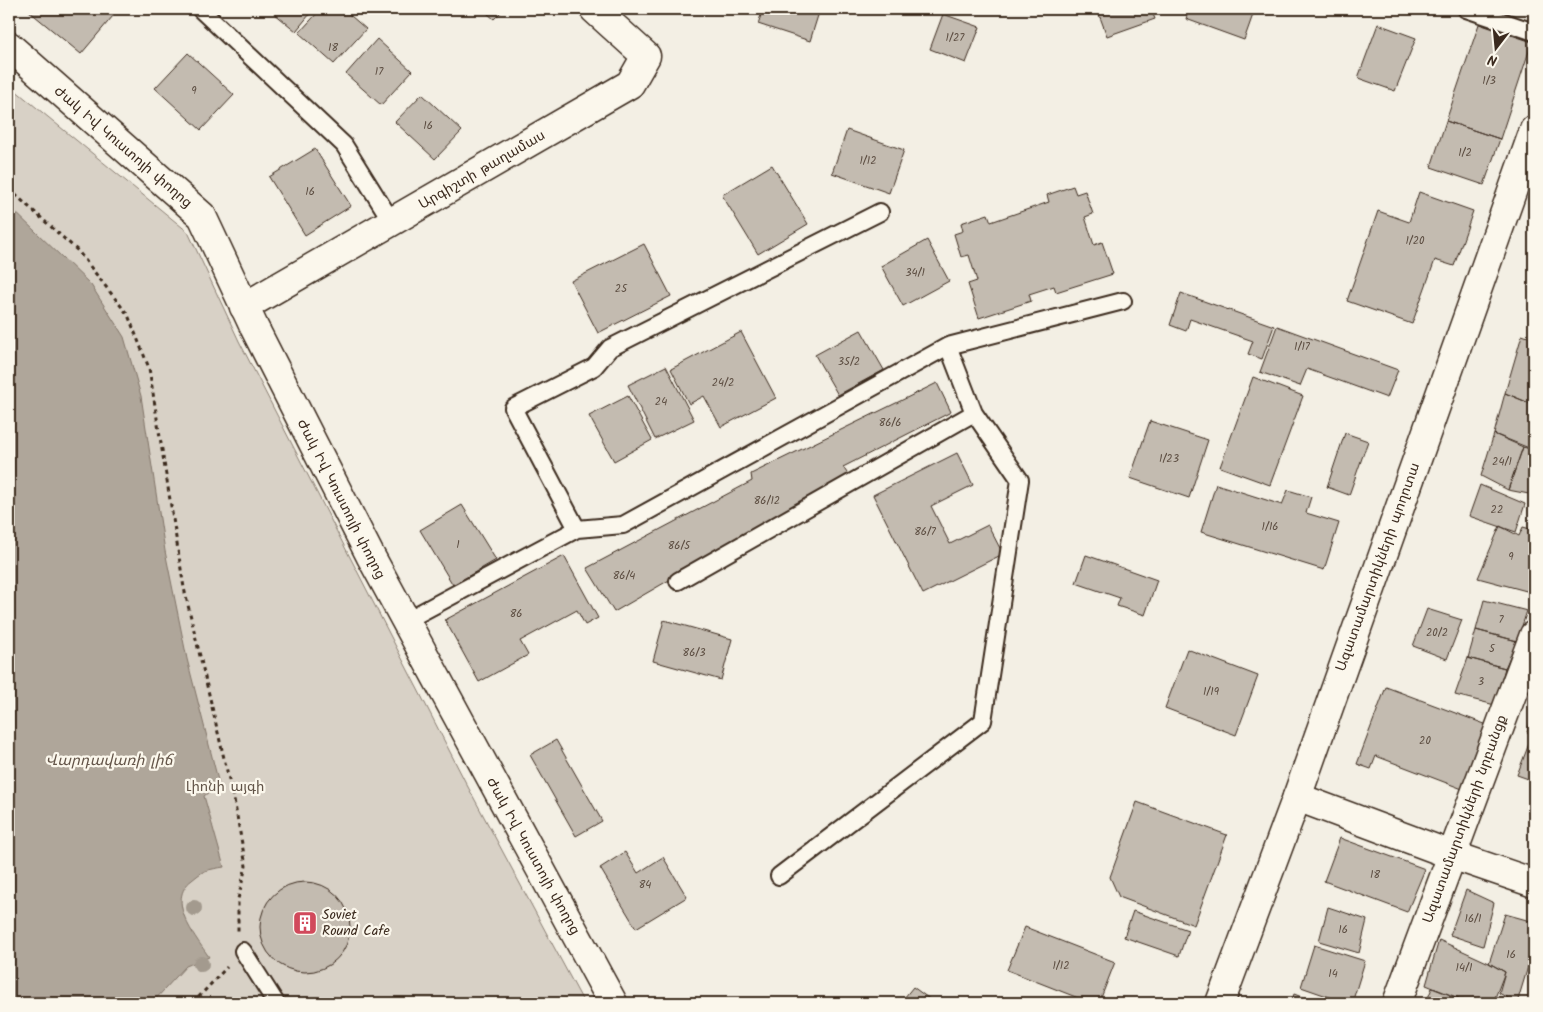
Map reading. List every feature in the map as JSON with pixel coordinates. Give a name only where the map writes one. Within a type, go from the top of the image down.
[{"type":"street","name":"Արգիշտի թաղամաս","points":[[244,307],[630,84],[646,56],[594,9]]},
{"type":"street","name":"Ժակ Իվ Կուստոյի փողոց","points":[[9,46],[202,216],[244,307],[405,621],[613,1003]]},
{"type":"street","name":"Ազատամարտիկների պողոտա","points":[[1220,1003],[1296,797],[1534,130]]},
{"type":"street","name":"Ազատամարտիկների նրբանցք","points":[[1396,1003],[1534,635]]},
{"type":"street","points":[[1296,797],[1452,855],[1534,883]]},
{"type":"lane","points":[[200,9],[344,145],[392,222]]},
{"type":"lane","points":[[1466,9],[1534,32]]},
{"type":"lane","points":[[577,529],[513,408],[594,367],[610,348],[880,212]]},
{"type":"lane","points":[[405,621],[577,529],[623,525],[948,346],[1123,300]]},
{"type":"lane","points":[[779,876],[983,721],[1020,480],[974,413],[948,346]]},
{"type":"lane","points":[[678,581],[974,413]]},
{"type":"lane","points":[[243,952],[276,1003]]},
{"type":"path","points":[[9,189],[78,251],[128,314],[149,368],[184,588],[235,805],[246,866],[238,899],[238,932],[243,952],[193,1003]]},
{"type":"green space","name":"Լիոնի այգի","points":[[9,85],[188,232],[239,341],[468,787],[584,1003],[9,1003]]},
{"type":"water","name":"Վարդավառի լիճ","points":[[9,206],[91,285],[124,337],[141,396],[165,551],[187,659],[219,784],[204,796],[224,867],[207,870],[200,874],[184,888],[181,898],[182,908],[190,929],[209,957],[186,966],[153,1003],[9,1003]]},
{"type":"building","points":[[31,9],[104,9],[113,16],[81,54],[29,11]]},
{"type":"building","points":[[269,9],[314,9],[296,31]]},
{"type":"building","points":[[321,9],[343,9],[366,29],[334,64],[299,33]]},
{"type":"building","points":[[482,9],[504,9],[494,19]]},
{"type":"building","points":[[763,9],[820,9],[810,41],[758,24]]},
{"type":"building","points":[[1097,9],[1151,9],[1155,19],[1107,36]]},
{"type":"building","points":[[1189,9],[1255,9],[1244,40],[1186,19]]},
{"type":"building","points":[[943,14],[980,27],[966,63],[930,49]]},
{"type":"building","points":[[1378,24],[1416,38],[1395,91],[1358,78]]},
{"type":"building","points":[[1479,24],[1532,42],[1500,139],[1446,121]]},
{"type":"building","points":[[377,39],[412,71],[381,105],[346,74]]},
{"type":"building","points":[[188,53],[234,95],[201,130],[155,88]]},
{"type":"building","points":[[422,94],[462,131],[435,159],[395,122]]},
{"type":"building","points":[[1446,121],[1500,139],[1484,185],[1431,167]]},
{"type":"building","points":[[847,130],[904,150],[889,193],[832,173]]},
{"type":"building","points":[[315,149],[351,206],[305,235],[269,177]]},
{"type":"building","points":[[772,165],[808,224],[758,254],[722,195]]},
{"type":"building","points":[[1073,186],[1076,194],[1085,191],[1093,214],[1085,217],[1094,245],[1102,242],[1113,274],[1056,292],[1054,286],[1029,294],[1031,301],[979,318],[968,284],[977,281],[969,255],[961,257],[954,234],[963,231],[961,223],[988,214],[991,222],[1049,202],[1047,195]]},
{"type":"building","points":[[1419,192],[1473,211],[1454,266],[1435,260],[1412,324],[1347,301],[1378,211],[1409,222]]},
{"type":"building","points":[[927,240],[949,281],[903,306],[881,266]]},
{"type":"building","points":[[644,244],[671,296],[598,333],[571,281]]},
{"type":"building","points":[[1181,293],[1274,326],[1262,359],[1248,354],[1253,341],[1190,319],[1186,331],[1170,325]]},
{"type":"building","points":[[1277,326],[1398,370],[1387,398],[1307,369],[1300,386],[1260,372]]},
{"type":"building","points":[[861,330],[884,370],[838,395],[815,355]]},
{"type":"building","points":[[741,332],[776,398],[721,427],[704,396],[689,404],[671,369]]},
{"type":"building","points":[[1522,335],[1534,339],[1534,405],[1505,393]]},
{"type":"building","points":[[666,366],[694,420],[655,439],[628,385]]},
{"type":"building","points":[[1253,377],[1303,396],[1270,485],[1220,467]]},
{"type":"building","points":[[937,383],[951,412],[843,467],[849,476],[614,612],[587,568],[752,481],[751,474]]},
{"type":"building","points":[[1505,393],[1534,405],[1534,450],[1494,434]]},
{"type":"building","points":[[628,396],[652,440],[614,461],[589,416]]},
{"type":"building","points":[[1150,421],[1208,440],[1189,498],[1130,478]]},
{"type":"building","points":[[1345,433],[1368,441],[1349,495],[1327,487]]},
{"type":"building","points":[[1494,434],[1523,447],[1508,490],[1481,476]]},
{"type":"building","points":[[1523,447],[1534,450],[1534,495],[1508,490]]},
{"type":"building","points":[[957,453],[973,485],[931,506],[950,544],[988,525],[1003,554],[923,594],[873,495]]},
{"type":"building","points":[[1216,484],[1282,505],[1288,490],[1311,497],[1306,513],[1339,523],[1324,570],[1201,532]]},
{"type":"building","points":[[1480,485],[1525,504],[1516,532],[1469,516]]},
{"type":"building","points":[[462,505],[496,560],[453,585],[420,530]]},
{"type":"building","points":[[1500,526],[1519,536],[1523,527],[1534,530],[1534,593],[1478,578]]},
{"type":"building","points":[[1086,555],[1157,580],[1145,615],[1117,606],[1120,598],[1076,583]]},
{"type":"building","points":[[564,556],[598,618],[585,625],[577,610],[520,641],[528,655],[479,682],[445,620]]},
{"type":"building","points":[[1484,600],[1527,611],[1517,641],[1476,630]]},
{"type":"building","points":[[1427,609],[1462,620],[1447,659],[1413,646]]},
{"type":"building","points":[[664,620],[732,639],[721,680],[653,661]]},
{"type":"building","points":[[1476,630],[1517,641],[1505,668],[1468,658]]},
{"type":"building","points":[[1187,649],[1258,676],[1236,735],[1165,708]]},
{"type":"building","points":[[1468,658],[1505,668],[1495,705],[1455,695]]},
{"type":"building","points":[[1386,687],[1490,726],[1465,790],[1376,756],[1371,769],[1357,764]]},
{"type":"building","points":[[1534,711],[1534,735],[1527,732]]},
{"type":"building","points":[[1532,736],[1534,737],[1534,781],[1517,775]]},
{"type":"building","points":[[556,740],[602,821],[576,836],[530,755]]},
{"type":"building","points":[[1137,802],[1227,835],[1194,925],[1119,897],[1110,877]]},
{"type":"building","points":[[1340,838],[1425,869],[1407,912],[1324,881]]},
{"type":"building","points":[[625,852],[638,873],[663,857],[687,897],[636,928],[600,868]]},
{"type":"building","name":"Soviet Round Cafe","points":[[305,882],[314,883],[330,890],[342,902],[349,918],[349,936],[342,952],[330,964],[314,971],[305,972],[296,971],[280,964],[268,952],[261,936],[260,927],[261,918],[268,902],[280,890],[296,883]]},
{"type":"building","points":[[1466,890],[1494,903],[1483,946],[1450,935]]},
{"type":"building","points":[[1328,907],[1367,920],[1359,953],[1319,941]]},
{"type":"building","points":[[1133,911],[1188,930],[1179,956],[1124,937]]},
{"type":"building","points":[[1505,914],[1534,922],[1534,947],[1517,1003],[1499,993],[1505,972],[1489,963]]},
{"type":"building","points":[[1025,927],[1115,962],[1099,1003],[1091,1003],[1007,970]]},
{"type":"building","points":[[1439,940],[1505,972],[1493,1003],[1471,1003],[1426,985]]},
{"type":"building","points":[[1314,945],[1365,961],[1352,1003],[1301,987]]},
{"type":"building","points":[[913,987],[935,1003],[900,1003]]},
{"type":"building","points":[[1432,988],[1471,1003],[1426,1003]]},
{"type":"building","points":[[1294,994],[1317,1003],[1291,1003]]},
{"type":"place","name":"Soviet Round Cafe","points":[[305,923]]}]
